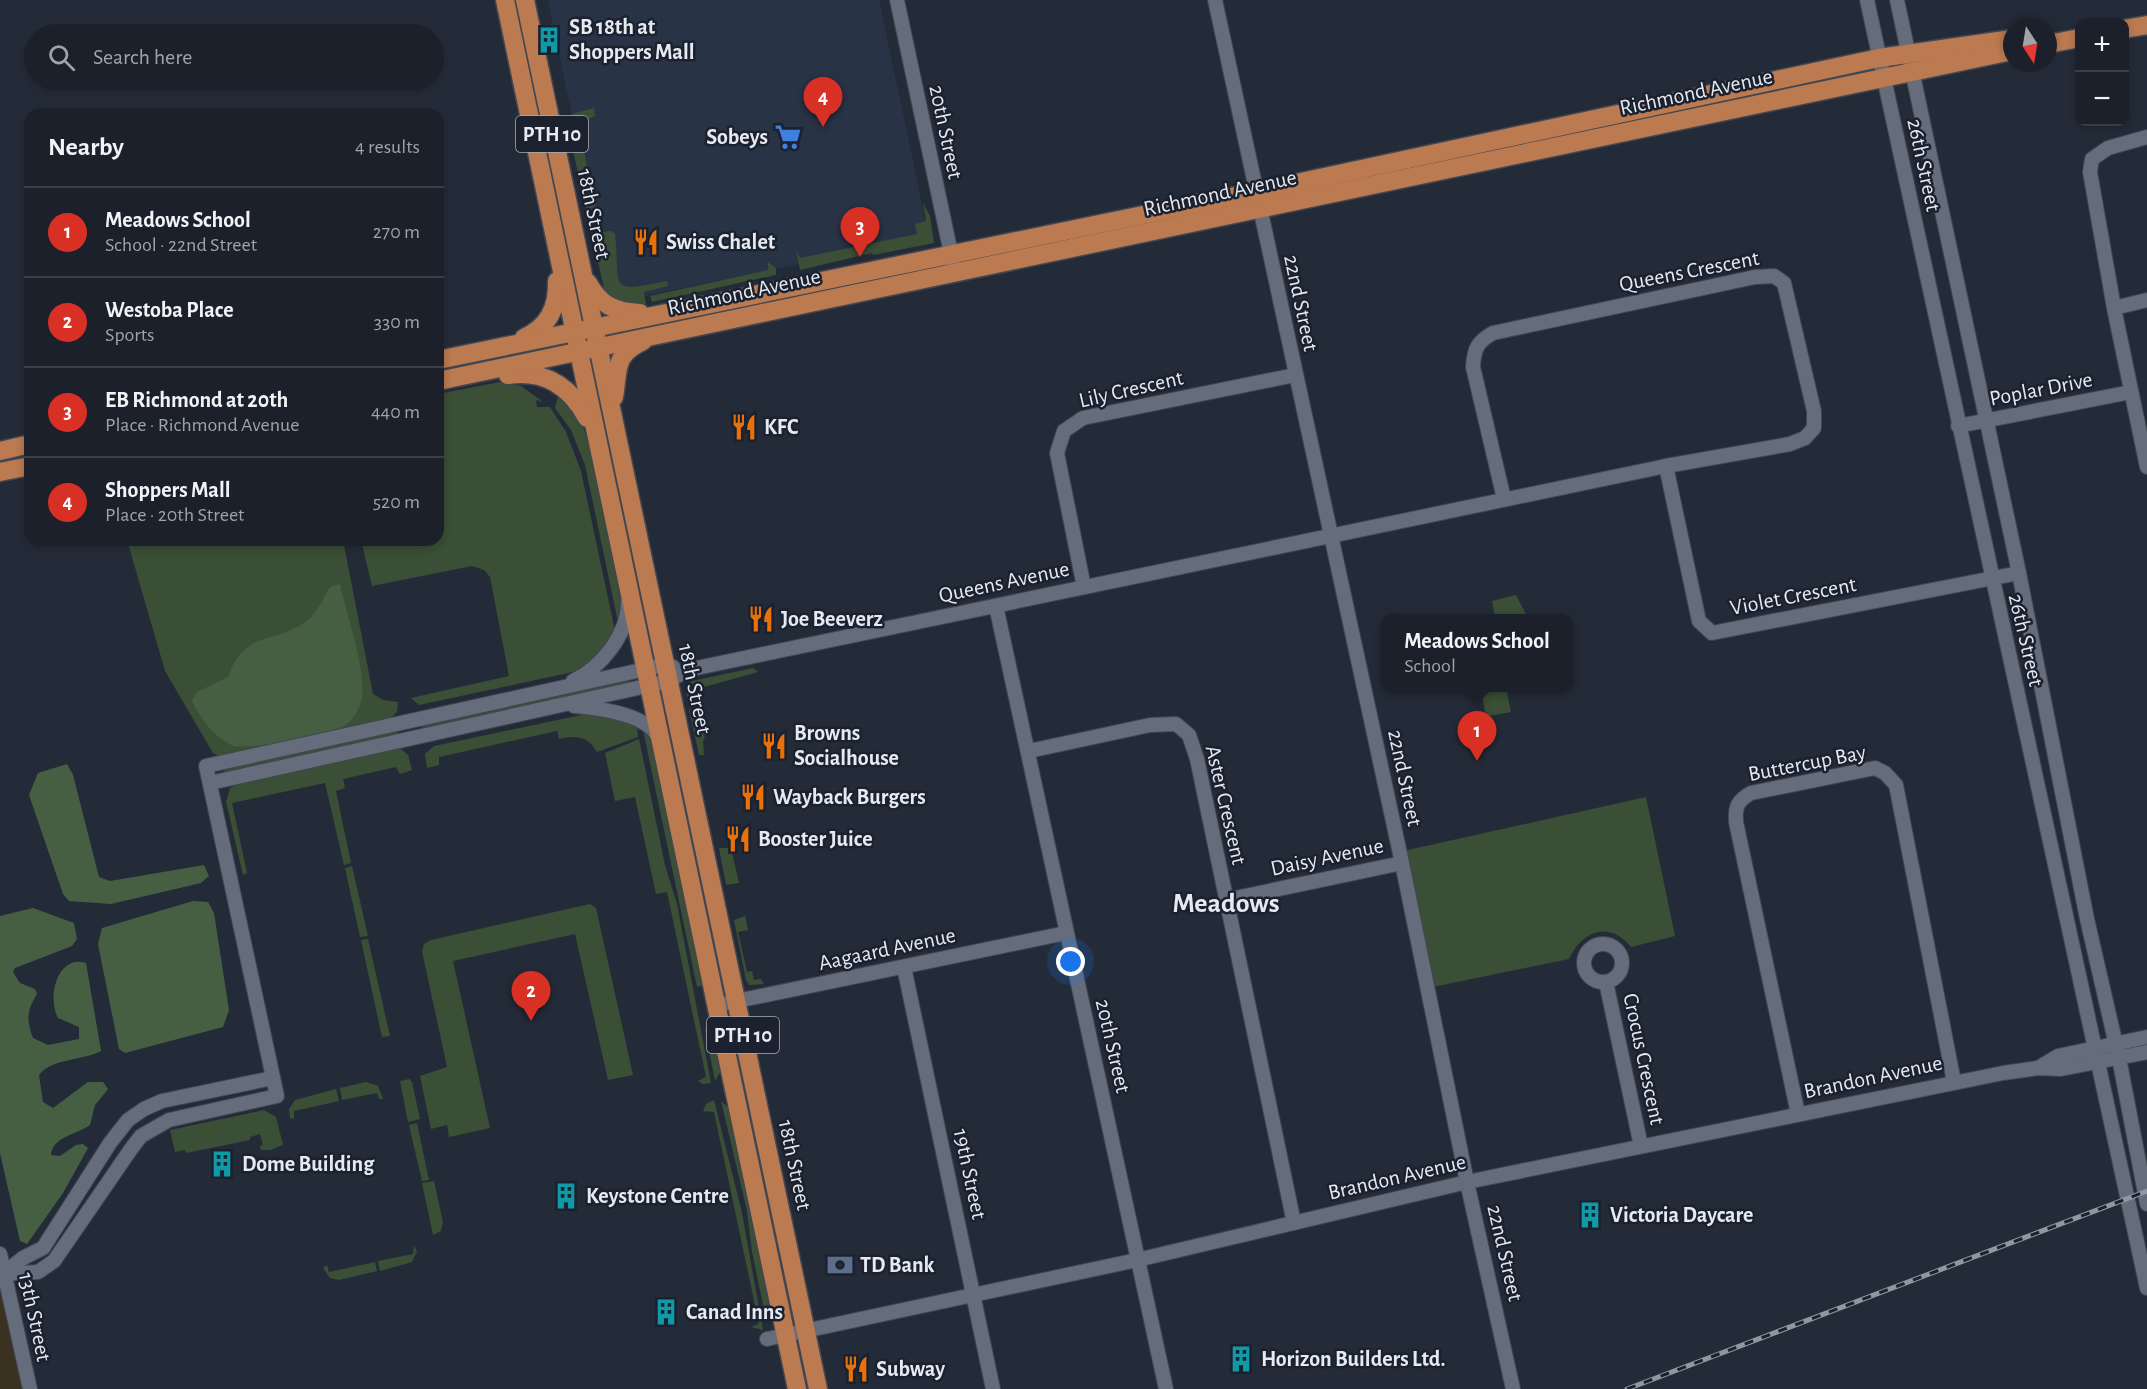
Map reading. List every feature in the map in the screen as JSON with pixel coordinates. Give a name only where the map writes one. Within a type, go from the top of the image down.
[{"type":"main road","name":"18th Street","points":[[505,0],[797,1389]]},
{"type":"main road","name":"18th Street","points":[[525,0],[818,1389]]},
{"type":"main road","points":[[2129,28],[2147,25]]},
{"type":"main road","points":[[2057,41],[2074,39]]},
{"type":"main road","name":"Richmond Avenue","points":[[444,380],[663,333],[1256,192],[1879,58],[2003,40]]},
{"type":"main road","name":"Richmond Avenue","points":[[444,359],[684,309],[1259,210],[2003,53]]},
{"type":"main road","points":[[494,348],[534,333],[551,315],[557,294],[554,238]]},
{"type":"main road","points":[[581,268],[595,295],[610,308],[638,313],[684,309]]},
{"type":"main road","points":[[614,423],[616,372],[620,360],[631,348],[663,333]]},
{"type":"main road","points":[[444,386],[510,375],[543,376],[559,384],[574,397],[597,443]]},
{"type":"main road","points":[[0,451],[24,445]]},
{"type":"main road","points":[[0,472],[24,467]]},
{"type":"street","name":"20th Street","points":[[897,0],[953,263]]},
{"type":"street","name":"22nd Street","points":[[1215,0],[1329,535],[1402,863],[1467,1182],[1513,1389]]},
{"type":"street","name":"26th Street","points":[[1867,0],[1991,579],[2143,1253],[2147,1288]]},
{"type":"street","name":"26th Street","points":[[1897,0],[2019,573],[2087,919],[2119,1058],[2147,1204]]},
{"type":"street","points":[[2147,137],[2108,148],[2092,159],[2091,189],[2147,467]]},
{"type":"street","name":"Queens Crescent","points":[[1329,535],[1666,466],[1790,444],[1805,438],[1814,428],[1814,411],[1784,283],[1774,276],[1755,277],[1493,333],[1481,339],[1474,351],[1473,367],[1504,499]]},
{"type":"street","points":[[2114,308],[2147,300]]},
{"type":"street","name":"Lily Crescent","points":[[1084,587],[1057,453],[1064,431],[1083,418],[1295,375]]},
{"type":"street","name":"Poplar Drive","points":[[1958,426],[2131,392]]},
{"type":"street","name":"Violet Crescent","points":[[1666,466],[1699,621],[1712,633],[2019,573]]},
{"type":"street","name":"Queens Avenue","points":[[648,677],[1329,535]]},
{"type":"street","points":[[551,690],[590,671],[615,642],[628,611],[626,579]]},
{"type":"street","name":"20th Street","points":[[996,606],[1166,1389]]},
{"type":"street","points":[[2,1274],[25,1275],[38,1272],[54,1261],[131,1149],[155,1126],[169,1120],[277,1096],[206,766],[551,690],[648,677]]},
{"type":"street","points":[[210,783],[557,706],[648,677]]},
{"type":"street","points":[[557,706],[601,709],[633,718],[656,733],[662,749]]},
{"type":"street","name":"Aster Crescent","points":[[1029,751],[1150,725],[1176,724],[1189,735],[1197,759],[1294,1223]]},
{"type":"street","name":"Buttercup Bay","points":[[1798,1114],[1736,822],[1736,809],[1740,799],[1751,793],[1875,768],[1885,773],[1896,785],[1954,1082]]},
{"type":"street","name":"Daisy Avenue","points":[[1226,900],[1402,863]]},
{"type":"street","name":"Aagaard Avenue","points":[[716,1005],[1066,933]]},
{"type":"street","name":"19th Street","points":[[904,967],[993,1389]]},
{"type":"street","name":"Crocus Crescent","points":[[1606,982],[1641,1146]]},
{"type":"street","points":[[2097,1055],[2116,1044],[2147,1037]]},
{"type":"street","points":[[2097,1055],[2119,1058],[2147,1052]]},
{"type":"street","name":"Brandon Avenue","points":[[767,1339],[1137,1260],[1467,1182],[1954,1082],[2038,1068],[2061,1069],[2097,1055]]},
{"type":"street","points":[[2,1274],[23,1258],[43,1248],[110,1143],[128,1120],[162,1101],[273,1078]]},
{"type":"street","name":"13th Street","points":[[0,1254],[2,1274],[30,1389]]},
{"type":"shaded area","points":[[548,0],[879,0],[929,237],[625,300],[608,289]]},
{"type":"shaded area","points":[[0,1274],[30,1389],[0,1389]]},
{"type":"green space","points":[[594,108],[595,116],[578,123],[601,232],[611,231],[615,234],[620,282],[625,286],[634,287],[667,281],[668,286],[644,292],[646,304],[617,303],[605,293],[572,146],[569,121],[572,114]]},
{"type":"green space","points":[[923,203],[930,216],[934,243],[873,255],[872,253],[800,270],[796,250],[800,258],[917,234],[915,224],[926,221]]},
{"type":"green space","points":[[768,262],[776,268],[776,275],[652,302],[650,296],[768,270]]},
{"type":"green space","points":[[500,382],[521,386],[543,402],[536,400],[537,407],[550,407],[566,432],[581,471],[615,631],[608,644],[582,670],[419,705],[411,698],[509,676],[490,577],[484,570],[472,566],[372,586],[362,546],[444,546],[444,393]]},
{"type":"green space","points":[[559,391],[582,424],[590,446],[621,595],[618,622],[585,465],[571,430],[555,408]]},
{"type":"green space","points":[[129,546],[344,546],[373,694],[383,700],[398,702],[397,712],[390,719],[219,756],[213,753],[165,671]]},
{"type":"green space","points":[[340,584],[361,672],[362,697],[352,719],[339,728],[270,744],[239,747],[218,737],[203,720],[192,701],[197,692],[228,677],[235,661],[253,644],[297,627],[309,619],[330,587]]},
{"type":"green space","points":[[1516,595],[1526,614],[1494,614],[1492,601]]},
{"type":"green space","points":[[753,668],[758,672],[704,687],[700,699],[688,701],[686,689],[692,681]]},
{"type":"green space","points":[[628,679],[629,683],[422,728],[423,725]]},
{"type":"green space","points":[[1481,692],[1507,692],[1511,712],[1490,716],[1485,712]]},
{"type":"green space","points":[[699,702],[707,729],[703,742],[704,755],[699,755],[688,705],[693,719],[702,717]]},
{"type":"green space","points":[[586,714],[607,716],[637,726],[638,737],[597,752],[590,743],[581,738],[559,739],[557,731],[439,757],[439,765],[427,768],[425,754],[434,746]]},
{"type":"green space","points":[[643,730],[651,735],[705,985],[697,987]]},
{"type":"green space","points":[[396,731],[399,735],[223,772],[226,768]]},
{"type":"green space","points":[[639,739],[665,865],[677,904],[711,1083],[703,1084],[698,1081],[706,1077],[667,892],[656,894],[635,797],[615,801],[605,753]]},
{"type":"green space","points":[[401,749],[408,755],[412,770],[400,774],[396,767],[343,779],[345,788],[336,791],[351,863],[344,865],[325,783],[232,803],[247,873],[243,875],[226,802],[230,788],[240,783]]},
{"type":"green space","points":[[67,764],[73,775],[99,877],[110,881],[204,865],[209,876],[201,883],[111,904],[69,901],[63,894],[29,795],[38,773]]},
{"type":"green space","points":[[1646,797],[1675,936],[1631,947],[1614,934],[1597,932],[1581,942],[1569,959],[1428,988],[1399,852]]},
{"type":"green space","points":[[719,848],[731,848],[739,883],[726,885]]},
{"type":"green space","points":[[352,866],[368,936],[360,937],[345,868]]},
{"type":"green space","points":[[193,901],[208,902],[214,913],[229,1010],[223,1027],[125,1053],[119,1049],[98,944],[102,928]]},
{"type":"green space","points":[[590,904],[596,908],[633,1075],[608,1080],[575,934],[453,961],[490,1128],[449,1137],[447,1125],[431,1129],[420,1076],[447,1067],[422,951],[424,944],[431,940]]},
{"type":"green space","points":[[33,908],[74,923],[77,939],[72,946],[15,968],[13,972],[20,983],[35,989],[37,994],[29,1015],[29,1026],[33,1038],[48,1045],[79,1039],[79,1027],[58,1018],[55,1010],[54,989],[61,971],[68,965],[76,962],[86,963],[101,1051],[51,1065],[45,1069],[39,1075],[43,1102],[53,1108],[88,1082],[103,1082],[108,1089],[95,1105],[90,1125],[61,1140],[53,1149],[51,1155],[60,1156],[76,1145],[83,1144],[88,1148],[63,1193],[27,1244],[20,1241],[0,1153],[0,916]]},
{"type":"green space","points":[[745,916],[748,930],[738,932],[747,972],[752,971],[754,980],[761,979],[764,984],[749,985],[746,980],[734,920]]},
{"type":"green space","points":[[368,939],[390,1036],[382,1037],[361,940]]},
{"type":"green space","points":[[713,1027],[722,1069],[715,1081],[705,1029]]},
{"type":"green space","points":[[409,1079],[412,1082],[420,1119],[408,1122],[400,1081]]},
{"type":"green space","points":[[366,1082],[378,1086],[383,1099],[379,1099],[377,1093],[342,1100],[340,1088]]},
{"type":"green space","points":[[336,1089],[339,1101],[294,1111],[294,1119],[290,1118],[289,1109],[295,1100]]},
{"type":"green space","points":[[714,1100],[742,1213],[763,1330],[751,1327],[759,1324],[714,1112],[703,1111],[706,1104]]},
{"type":"green space","points":[[721,1101],[730,1109],[774,1312],[765,1314],[752,1252],[747,1211]]},
{"type":"green space","points":[[264,1110],[276,1117],[283,1145],[270,1150],[261,1150],[260,1146],[263,1145],[260,1134],[250,1137],[250,1140],[186,1153],[185,1150],[175,1152],[170,1130]]},
{"type":"green space","points":[[417,1123],[429,1180],[422,1181],[409,1125]]},
{"type":"green space","points":[[434,1181],[443,1222],[441,1231],[433,1235],[422,1183]]},
{"type":"green space","points":[[414,1245],[417,1251],[412,1262],[380,1271],[378,1261],[413,1254]]},
{"type":"green space","points":[[375,1262],[377,1271],[339,1280],[330,1278],[323,1268],[327,1265],[329,1272]]},
{"type":"railway","points":[[1627,1389],[2147,1191]]},
{"type":"place","name":"SB 18th at Shoppers Mall","points":[[549,40]]},
{"type":"place","name":"Shoppers Mall","points":[[823,127]]},
{"type":"place","name":"Sobeys","points":[[788,137]]},
{"type":"place","name":"Swiss Chalet","points":[[646,242]]},
{"type":"place","name":"EB Richmond at 20th","points":[[860,257]]},
{"type":"place","name":"KFC","points":[[744,427]]},
{"type":"place","name":"Joe Beeverz","points":[[761,619]]},
{"type":"place","name":"Browns Socialhouse","points":[[774,746]]},
{"type":"place","name":"Meadows School","points":[[1477,761]]},
{"type":"place","name":"Wayback Burgers","points":[[753,797]]},
{"type":"place","name":"Booster Juice","points":[[738,839]]},
{"type":"place","name":"Westoba Place","points":[[531,1021]]},
{"type":"place","name":"Dome Building","points":[[222,1164]]},
{"type":"place","name":"Keystone Centre","points":[[566,1196]]},
{"type":"place","name":"Victoria Daycare","points":[[1590,1215]]},
{"type":"place","name":"TD Bank","points":[[840,1265]]},
{"type":"place","name":"Canad Inns","points":[[666,1312]]},
{"type":"place","name":"Horizon Builders Ltd.","points":[[1241,1359]]},
{"type":"place","name":"Subway","points":[[856,1369]]},
{"type":"district","name":"Meadows","points":[[1226,904]]}]
